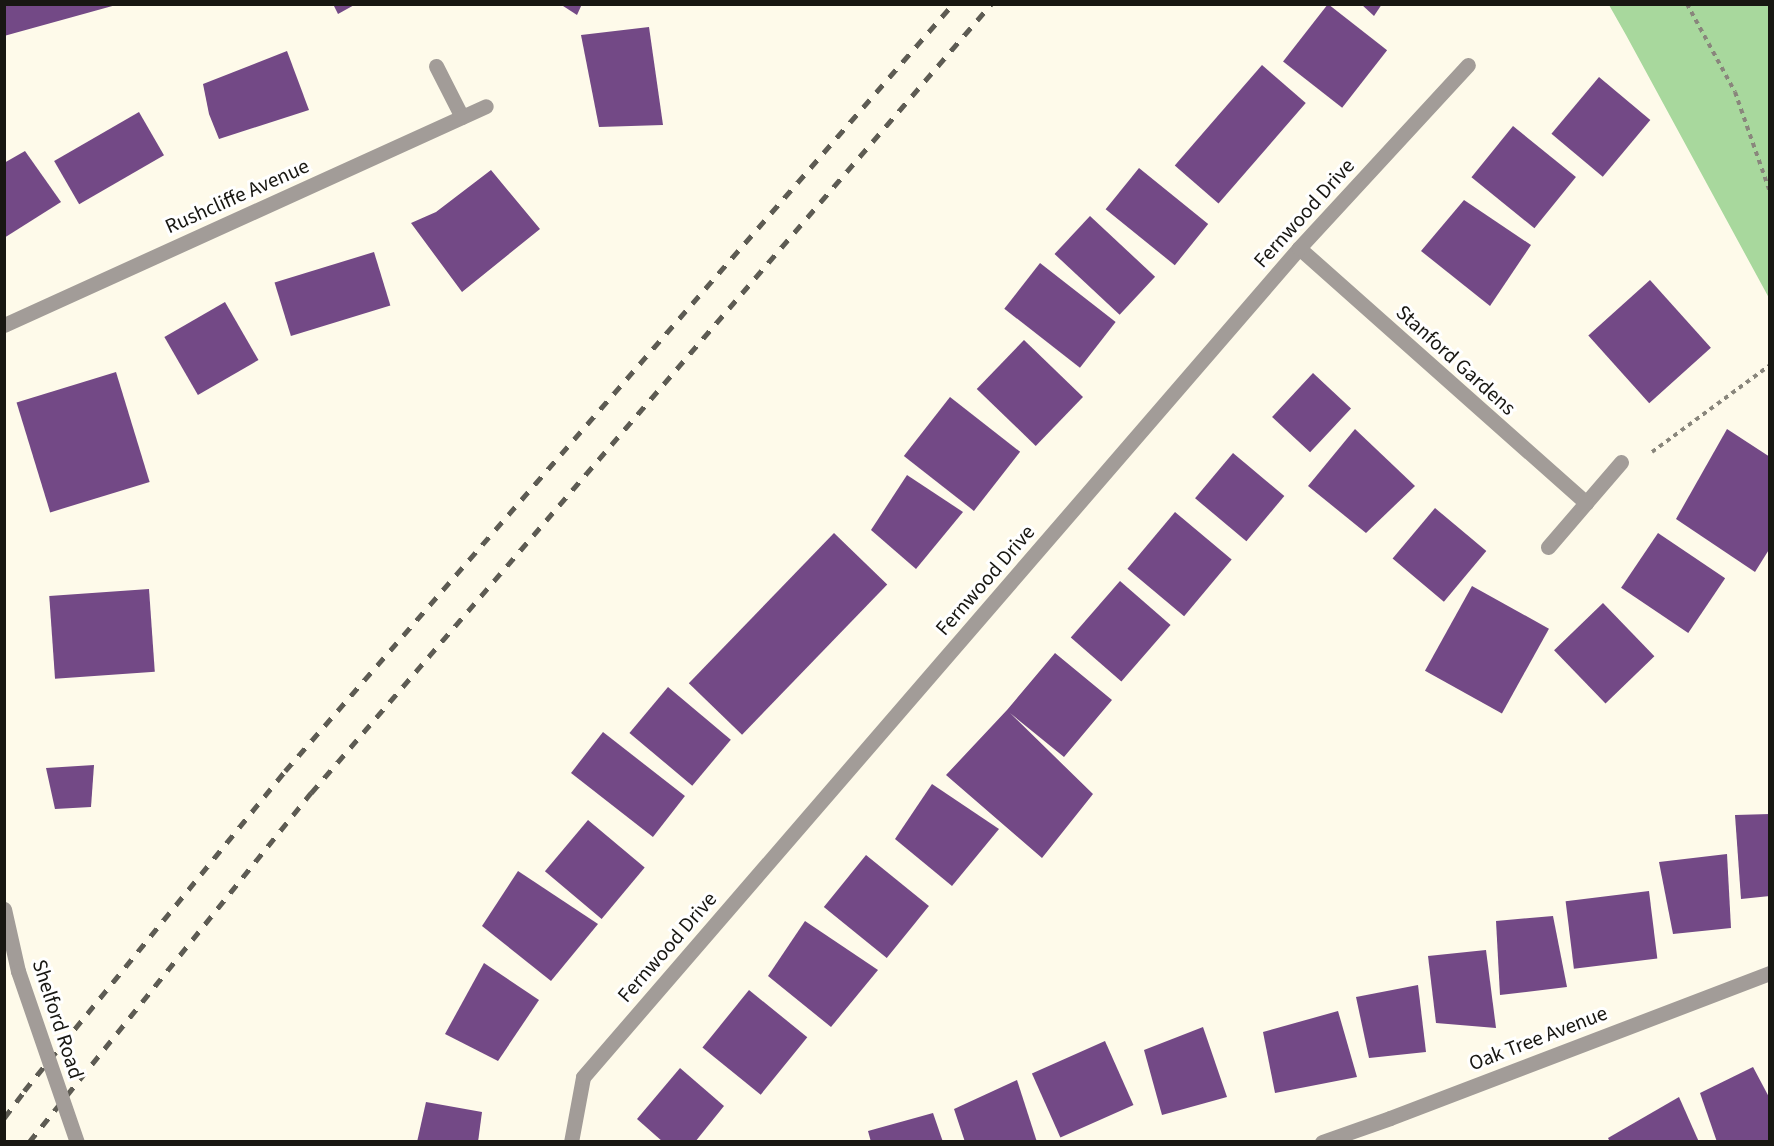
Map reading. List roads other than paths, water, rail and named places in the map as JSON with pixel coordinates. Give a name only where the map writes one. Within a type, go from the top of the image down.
[{"type":"street","name":"Fernwood Drive","points":[[572,1142],[583,1077],[1299,248],[1468,65]]},
{"type":"street","points":[[436,66],[462,117]]},
{"type":"street","name":"Rushcliffe Avenue","points":[[4,325],[486,106]]},
{"type":"street","name":"Stanford Gardens","points":[[1299,248],[1586,503]]},
{"type":"street","points":[[1548,547],[1621,462]]},
{"type":"street","name":"Shelford Road","points":[[4,909],[18,971],[77,1142]]},
{"type":"street","name":"Oak Tree Avenue","points":[[1322,1142],[1770,973]]},
{"type":"railway","points":[[4,1118],[285,771],[953,4]]},
{"type":"railway","points":[[29,1142],[311,793],[991,4]]}]
